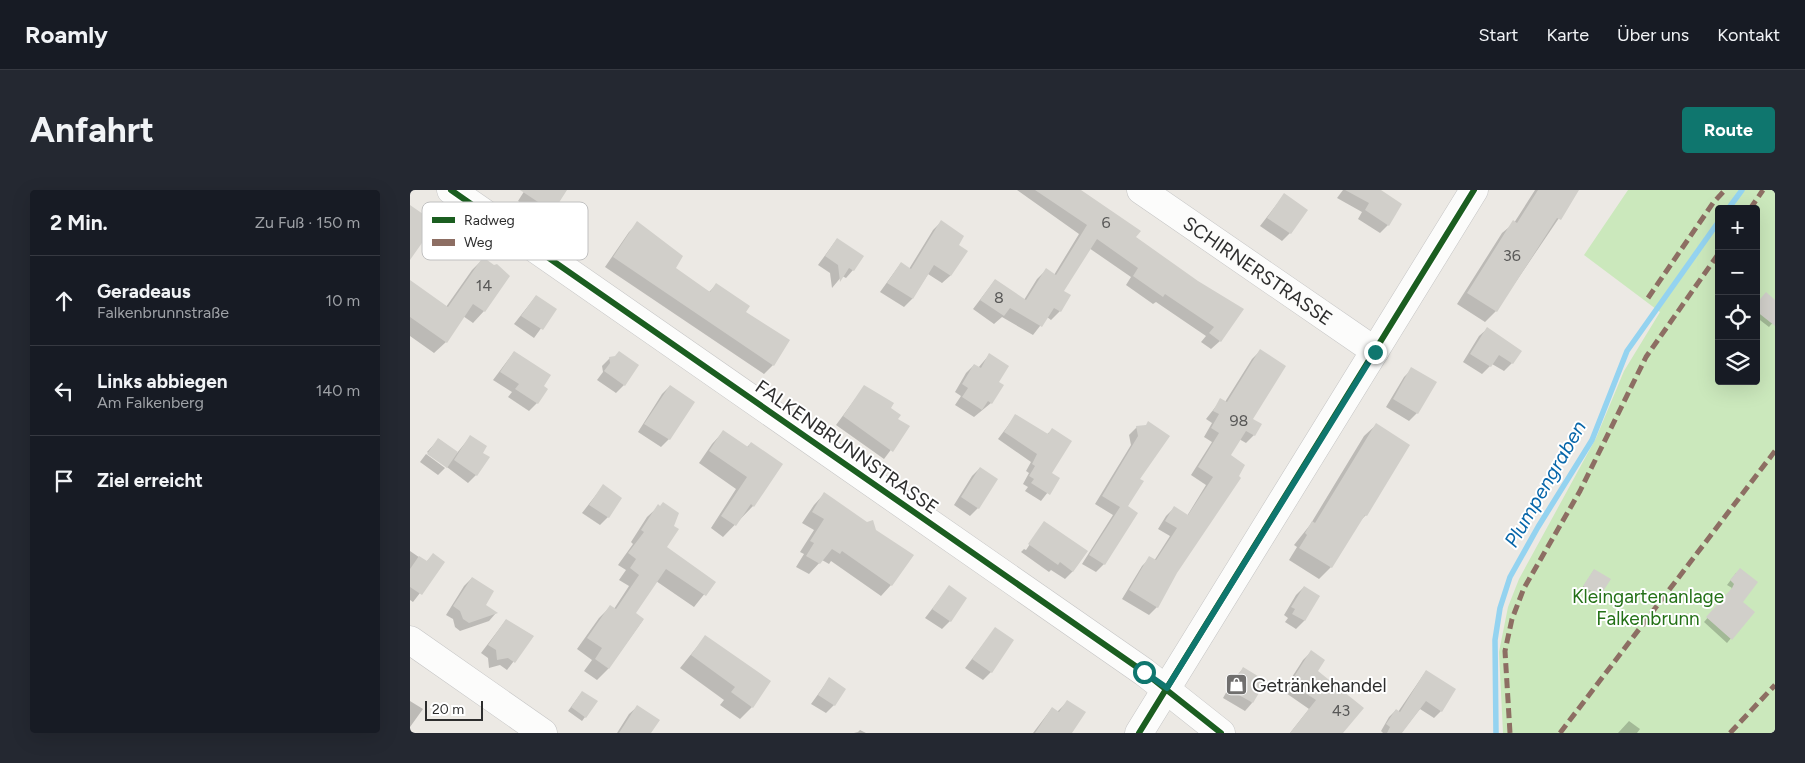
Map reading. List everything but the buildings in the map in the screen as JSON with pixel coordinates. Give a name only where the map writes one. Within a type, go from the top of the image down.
[{"type":"street","name":"FALKENBRUNNSTRASSE","points":[[451,190],[468,202]]},
{"type":"street","name":"SCHIRNERSTRASSE","points":[[1141,190],[1375,352]]},
{"type":"street","points":[[1139,733],[1474,190]]},
{"type":"street","name":"FALKENBRUNNSTRASSE","points":[[552,260],[1167,688],[1221,733]]},
{"type":"street","points":[[410,640],[544,733]]},
{"type":"green space","name":"Kleingartenanlage Falkenbrunn","points":[[1628,190],[1775,190],[1775,733],[1503,733],[1499,652],[1508,607],[1519,579],[1596,438],[1624,371],[1660,312],[1584,255]]},
{"type":"waterway","name":"Plumpengraben","points":[[1731,205],[1742,190]]},
{"type":"waterway","name":"Plumpengraben","points":[[1496,733],[1495,640],[1500,608],[1510,577],[1538,527],[1592,440],[1627,351],[1715,227]]},
{"type":"marked path","points":[[1648,298],[1713,203],[1725,190]]},
{"type":"marked path","points":[[1753,205],[1763,190]]},
{"type":"marked path","points":[[1510,733],[1505,651],[1512,619],[1524,588],[1580,491],[1646,357],[1715,259]]},
{"type":"marked path","points":[[1560,733],[1775,451]]},
{"type":"marked path","points":[[1730,733],[1775,685]]},
{"type":"cycle path","points":[[451,190],[468,202]]},
{"type":"cycle path","points":[[1139,733],[1474,190]]},
{"type":"cycle path","points":[[552,260],[1144,672],[1221,733]]},
{"type":"place","name":"Getränkehandel","points":[[1236,685]]},
{"type":"route","points":[[1144,672],[1167,688],[1375,352]]}]
